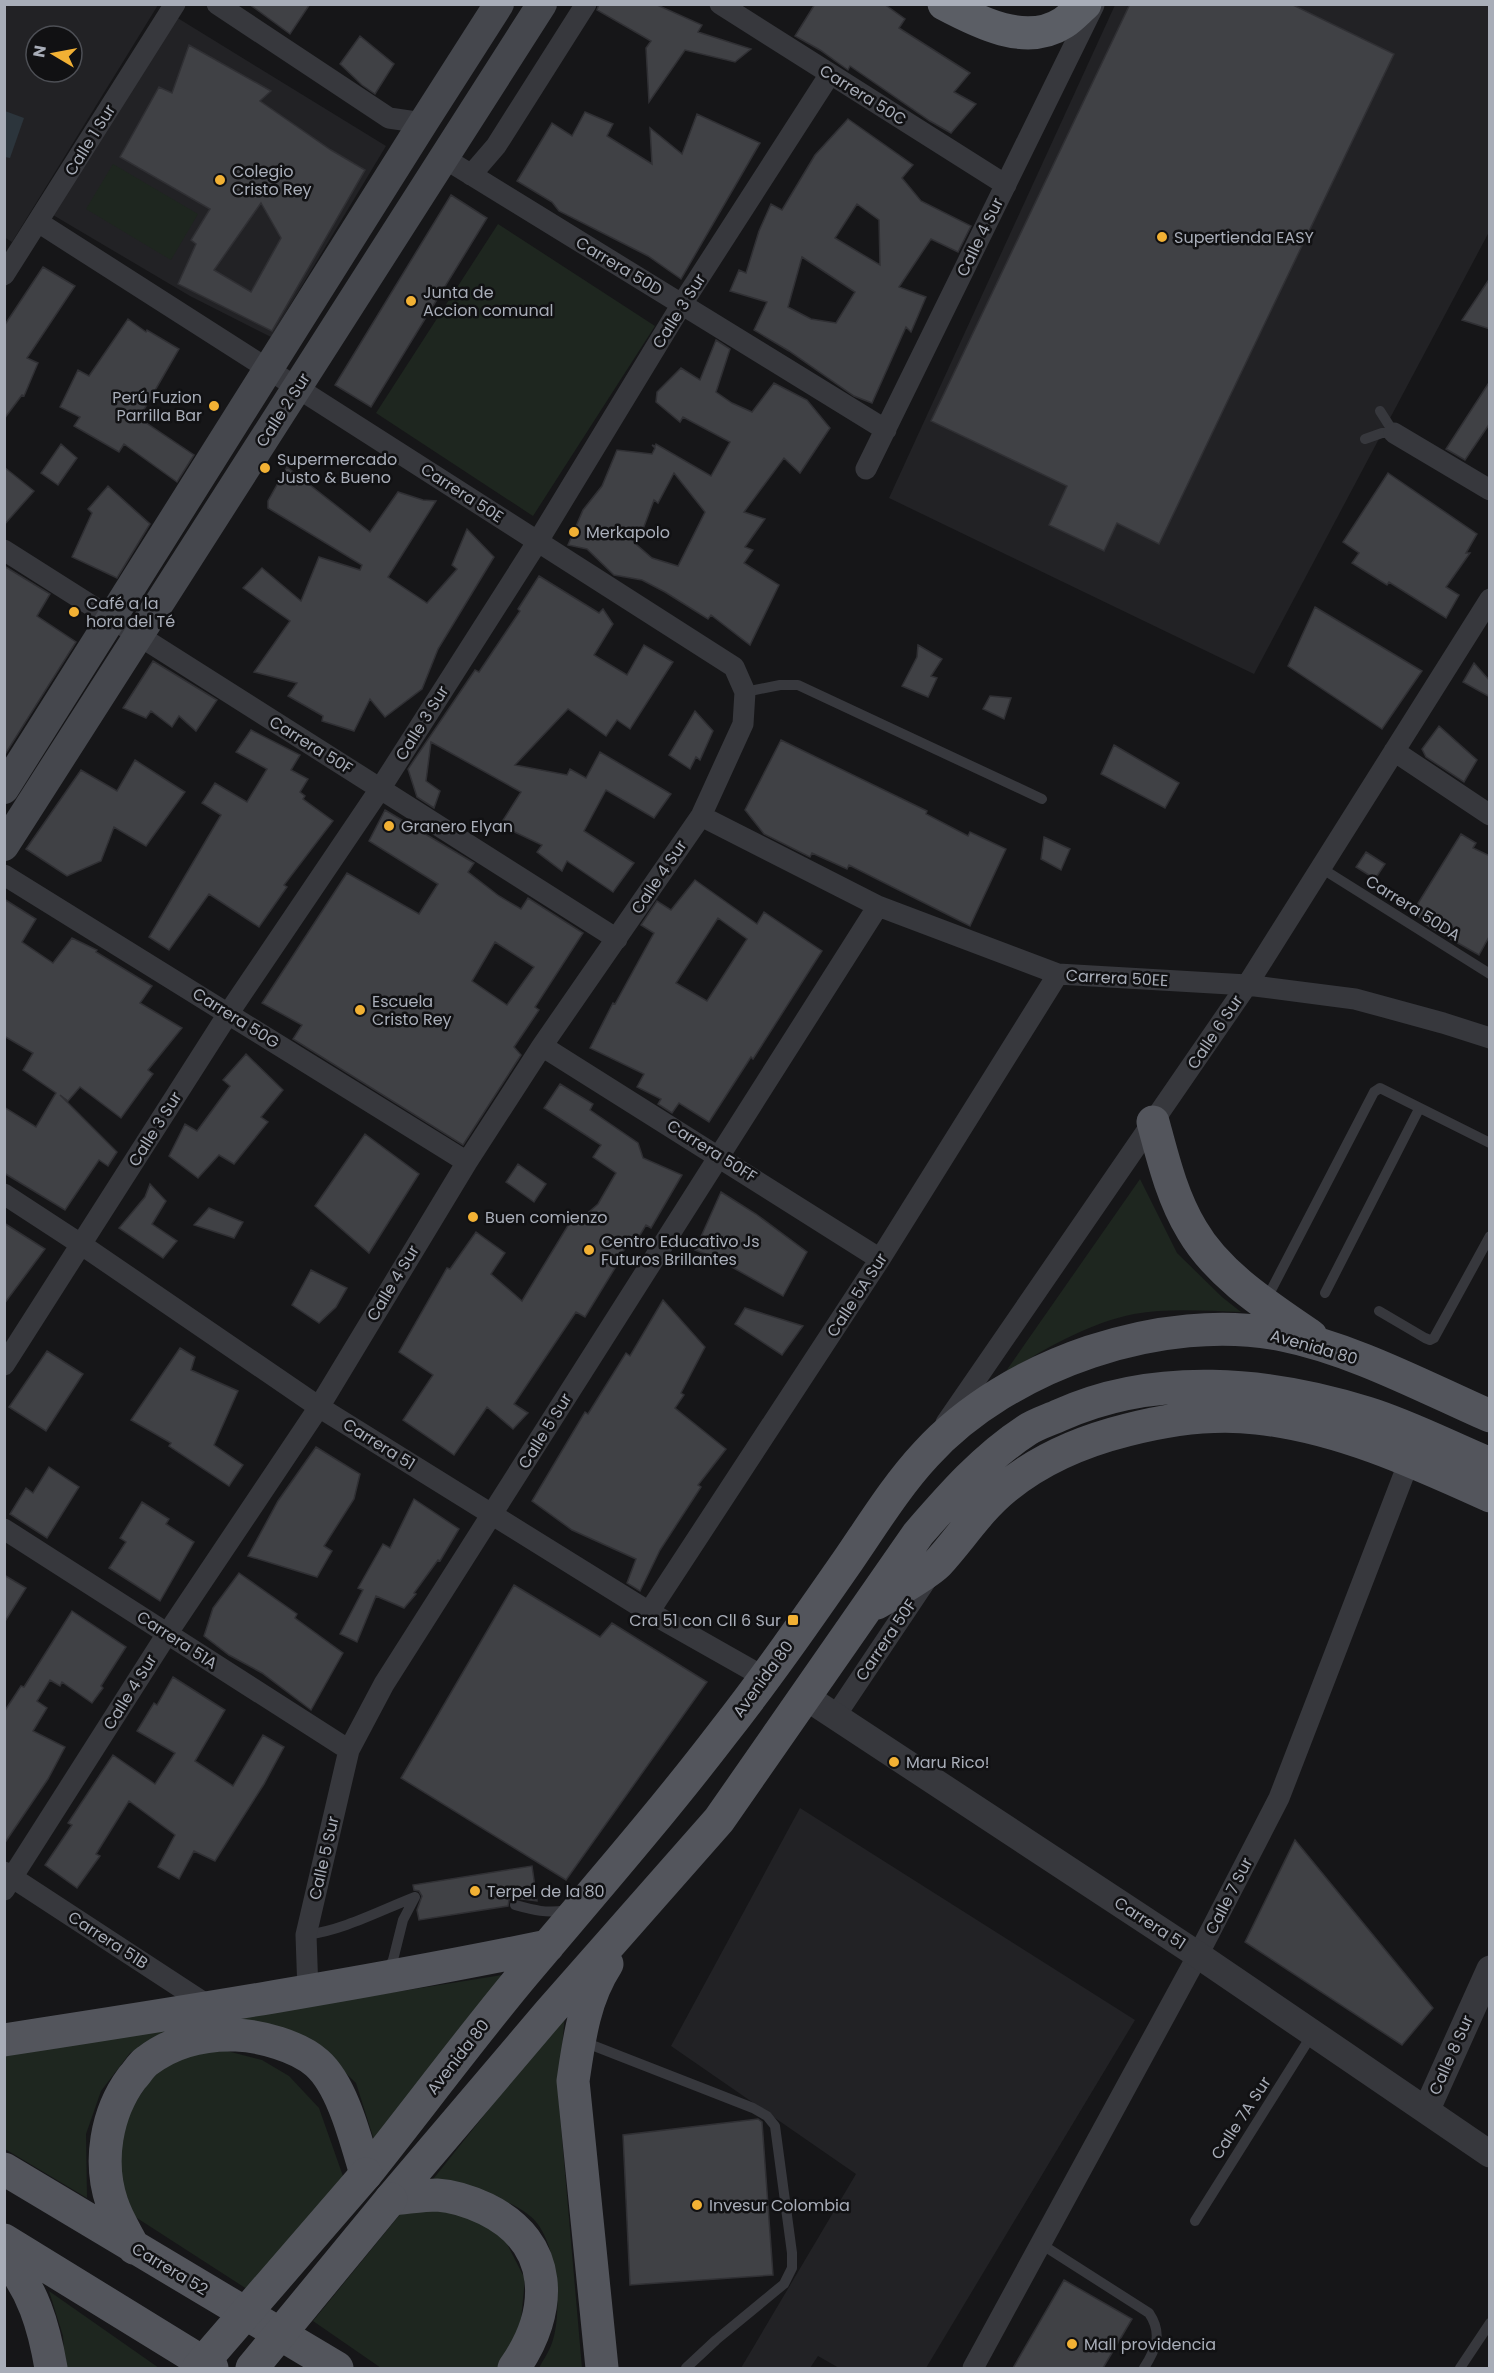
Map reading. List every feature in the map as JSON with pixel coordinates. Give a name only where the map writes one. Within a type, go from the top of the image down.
[{"type":"highway","points":[[944,4],[974,20],[998,29],[1023,32],[1043,30],[1062,24],[1085,4]]},
{"type":"main road","name":"Calle 2 Sur","points":[[4,789],[499,4]]},
{"type":"main road","name":"Calle 2 Sur","points":[[4,846],[542,4]]},
{"type":"main road","points":[[1153,1122],[1172,1187],[1192,1231],[1218,1263],[1264,1303],[1328,1348]]},
{"type":"main road","name":"Avenida 80","points":[[198,2368],[366,2174],[548,1946],[584,1906],[725,1731],[803,1626],[885,1506],[926,1454],[962,1421],[1012,1386],[1075,1356],[1128,1340],[1179,1331],[1239,1329],[1283,1335],[1328,1348],[1391,1372],[1490,1416]]},
{"type":"main road","points":[[252,2368],[391,2199],[604,1950],[639,1914],[719,1820],[918,1534],[952,1494],[992,1456],[1028,1429],[1074,1409],[1122,1393],[1181,1387],[1255,1388],[1322,1400],[1370,1414],[1414,1447],[1490,1496]]},
{"type":"main road","points":[[863,1612],[937,1564],[969,1523],[1004,1489],[1047,1460],[1100,1437],[1152,1424],[1199,1417],[1257,1418],[1414,1447],[1490,1464]]},
{"type":"main road","points":[[602,2368],[573,2081],[589,1998],[604,1968],[639,1914]]},
{"type":"main road","points":[[4,2040],[308,1992],[548,1946]]},
{"type":"main road","points":[[134,2248],[111,2204],[105,2163],[109,2121],[123,2091],[145,2062],[175,2044],[211,2034],[252,2035],[287,2046],[317,2062],[338,2092],[353,2130],[366,2174]]},
{"type":"main road","name":"Carrera 52","points":[[4,2169],[337,2368]]},
{"type":"main road","points":[[391,2199],[438,2195],[472,2202],[497,2215],[518,2230],[535,2255],[542,2285],[541,2312],[529,2347],[514,2368]]},
{"type":"main road","points":[[4,2240],[212,2368]]},
{"type":"main road","points":[[4,2256],[18,2271],[35,2302],[46,2338],[51,2368]]},
{"type":"street","name":"Calle 1 Sur","points":[[4,275],[175,4]]},
{"type":"street","points":[[217,4],[389,118],[423,123]]},
{"type":"street","points":[[471,176],[496,146],[586,4]]},
{"type":"street","name":"Carrera 50C","points":[[720,4],[1006,185]]},
{"type":"street","name":"Calle 4 Sur","points":[[866,469],[1094,4]]},
{"type":"street","name":"Calle 3 Sur","points":[[4,1365],[228,1014],[380,789],[538,541],[682,304],[830,74]]},
{"type":"street","points":[[389,118],[404,153]]},
{"type":"street","name":"Carrera 50D","points":[[444,158],[886,430]]},
{"type":"street","name":"Carrera 50E","points":[[38,222],[735,667],[746,692]]},
{"type":"street","points":[[1394,433],[1490,489]]},
{"type":"street","name":"Carrera 50F","points":[[4,550],[617,939]]},
{"type":"street","name":"Calle 6 Sur","points":[[926,1454],[1247,986],[1490,600]]},
{"type":"street","name":"Calle 4 Sur","points":[[7,1880],[167,1634],[319,1407],[467,1162],[542,1046],[701,816],[742,724],[746,692]]},
{"type":"street","points":[[1394,751],[1490,815]]},
{"type":"street","name":"Carrera 50EE","points":[[701,816],[878,906],[1058,974],[1247,986],[1355,999],[1490,1038]]},
{"type":"street","name":"Carrera 50G","points":[[4,875],[32,890],[467,1162]]},
{"type":"street","name":"Calle 5 Sur","points":[[308,1992],[306,1935],[349,1750],[384,1684],[878,906]]},
{"type":"street","name":"Calle 5A Sur","points":[[649,1612],[880,1259],[1058,974]]},
{"type":"street","name":"Carrera 50FF","points":[[542,1046],[719,1155],[880,1259]]},
{"type":"street","name":"Carrera 51","points":[[4,1194],[319,1407],[649,1612],[764,1677]]},
{"type":"street","name":"Calle 7 Sur","points":[[973,2368],[1198,1955],[1279,1798],[1414,1447]]},
{"type":"street","name":"Carrera 51A","points":[[4,1529],[349,1750]]},
{"type":"street","name":"Carrera 50F","points":[[836,1716],[937,1564]]},
{"type":"street","name":"Carrera 51","points":[[806,1697],[1198,1955],[1490,2154]]},
{"type":"street","name":"Carrera 51B","points":[[7,1880],[212,2008]]},
{"type":"street","name":"Calle 8 Sur","points":[[1426,2109],[1490,1969]]},
{"type":"lane","points":[[1380,411],[1394,433]]},
{"type":"lane","points":[[1365,439],[1382,433],[1394,433]]},
{"type":"lane","points":[[746,692],[780,685],[798,685],[1042,799]]},
{"type":"lane","name":"Carrera 50DA","points":[[1321,868],[1490,974]]},
{"type":"lane","points":[[1264,1303],[1374,1092],[1380,1088],[1385,1090],[1490,1143]]},
{"type":"lane","points":[[1325,1293],[1419,1109]]},
{"type":"lane","points":[[1379,1311],[1425,1338],[1430,1340],[1434,1338],[1490,1236]]},
{"type":"lane","points":[[306,1935],[341,1927],[415,1897],[403,1920],[393,1960],[383,1978]]},
{"type":"lane","points":[[515,1905],[537,1912],[553,1913],[584,1906]]},
{"type":"lane","name":"Calle 7A Sur","points":[[1195,2221],[1313,2032]]},
{"type":"lane","points":[[579,2041],[753,2108],[767,2116],[775,2126],[792,2268],[784,2284],[686,2368]]},
{"type":"lane","points":[[1041,2244],[1149,2313],[1158,2331],[1156,2348],[1144,2368]]},
{"type":"lane","points":[[1461,2368],[1490,2323]]},
{"type":"shaded area","points":[[4,5],[158,5],[12,242],[4,237]]},
{"type":"shaded area","points":[[1115,5],[1489,5],[1489,232],[1254,674],[889,498]]},
{"type":"shaded area","name":"Colegio Cristo Rey","points":[[176,17],[386,146],[271,337],[190,296],[53,215]]},
{"type":"shaded area","points":[[5,111],[24,118],[10,158],[5,157]]},
{"type":"shaded area","points":[[113,164],[198,214],[171,260],[86,209]]},
{"type":"shaded area","points":[[498,224],[655,326],[533,516],[376,413]]},
{"type":"shaded area","points":[[1140,1179],[1177,1253],[1222,1297],[1241,1312],[1160,1311],[1117,1318],[1066,1338],[1004,1374]]},
{"type":"shaded area","points":[[800,1808],[1135,2020],[926,2368],[839,2368],[818,2356],[810,2368],[741,2368],[856,2174],[671,2046]]},
{"type":"shaded area","points":[[514,1973],[375,2143],[356,2083],[328,2056],[159,2037],[130,2053],[101,2091],[86,2134],[87,2198],[5,2149],[5,2054]]},
{"type":"shaded area","points":[[565,2014],[558,2092],[582,2368],[539,2368],[552,2343],[557,2313],[557,2295],[552,2258],[547,2241],[539,2227],[530,2216],[508,2202],[430,2183]]},
{"type":"shaded area","points":[[227,2051],[262,2060],[289,2076],[319,2108],[344,2179],[250,2291],[123,2209],[116,2133],[157,2069],[185,2054]]},
{"type":"shaded area","points":[[406,2207],[476,2215],[506,2242],[525,2279],[521,2320],[508,2356],[497,2368],[381,2368],[313,2321]]},
{"type":"shaded area","points":[[49,2291],[159,2368],[65,2368],[63,2336]]},
{"type":"building","points":[[249,4],[310,4],[290,34]]},
{"type":"building","points":[[599,4],[655,4],[702,25],[698,32],[751,49],[735,62],[685,50],[649,102],[646,48],[651,41],[597,10]]},
{"type":"building","points":[[815,4],[884,4],[905,19],[899,28],[970,73],[954,92],[976,104],[951,133],[930,121],[850,66],[848,70],[795,36]]},
{"type":"building","name":"Supertienda EASY","points":[[1130,4],[1291,4],[1394,54],[1159,544],[1117,523],[1104,551],[1049,525],[1067,486],[931,421]]},
{"type":"building","points":[[360,36],[394,64],[375,94],[340,64]]},
{"type":"building","points":[[189,45],[271,91],[260,101],[331,150],[365,170],[272,331],[178,284],[196,244],[191,240],[210,209],[120,157],[159,87],[172,93]],"holes":[[[261,203],[281,238],[251,292],[214,270]]]},
{"type":"building","points":[[585,112],[613,124],[607,136],[652,164],[650,128],[682,154],[697,114],[760,143],[681,279],[648,256],[559,211],[552,202],[517,181],[552,123],[572,136]]},
{"type":"building","points":[[848,119],[913,165],[902,178],[921,201],[971,226],[958,252],[931,239],[899,287],[926,297],[911,332],[906,327],[872,403],[854,396],[754,330],[767,302],[730,291],[739,270],[746,273],[759,231],[771,204],[782,210],[815,155]],"holes":[[[857,204],[879,220],[880,265],[835,238]],[[802,257],[855,292],[836,323],[811,319],[788,307]]]},
{"type":"building","name":"Junta de Accion comunal","points":[[451,195],[487,218],[371,407],[335,385]]},
{"type":"building","points":[[43,267],[75,286],[27,358],[38,363],[24,396],[22,395],[4,419],[4,326]]},
{"type":"building","points":[[1490,278],[1490,329],[1462,320]]},
{"type":"building","points":[[128,319],[146,332],[147,330],[179,349],[139,418],[194,455],[177,482],[124,444],[119,452],[74,426],[80,417],[60,407],[78,370],[89,376]]},
{"type":"building","points":[[716,340],[730,349],[716,392],[732,403],[752,412],[774,383],[807,400],[830,428],[800,473],[784,458],[744,512],[765,519],[745,547],[753,550],[744,563],[779,585],[750,645],[711,615],[708,619],[642,580],[614,575],[587,549],[568,545],[583,510],[602,486],[617,450],[652,454],[655,448],[652,445],[656,444],[711,476],[730,442],[683,417],[680,422],[656,402],[657,392],[681,368],[700,380]],"holes":[[[674,473],[705,512],[678,566],[652,558],[637,545],[654,500],[658,503]]]},
{"type":"building","points":[[1490,381],[1490,423],[1465,460],[1446,449]]},
{"type":"building","points":[[61,444],[77,458],[58,485],[41,473]]},
{"type":"building","points":[[4,467],[34,491],[4,525]]},
{"type":"building","points":[[287,467],[370,532],[398,492],[423,500],[436,501],[388,577],[427,603],[457,569],[452,565],[467,529],[494,557],[438,649],[422,689],[385,717],[370,699],[354,731],[322,721],[323,716],[288,696],[297,683],[254,672],[290,621],[243,588],[262,568],[301,601],[319,557],[360,570],[362,565],[268,508],[268,501]]},
{"type":"building","points":[[1388,473],[1477,534],[1466,553],[1470,553],[1446,587],[1459,595],[1446,618],[1389,582],[1387,585],[1352,563],[1359,553],[1343,542]]},
{"type":"building","points":[[108,486],[150,524],[117,578],[72,557],[92,513],[88,509]]},
{"type":"building","points":[[4,566],[50,594],[37,616],[76,642],[4,756]]},
{"type":"building","points":[[539,576],[599,613],[603,609],[613,624],[594,655],[627,675],[644,645],[673,662],[630,729],[617,720],[606,736],[568,709],[515,765],[567,775],[570,769],[586,778],[600,752],[671,794],[654,818],[606,790],[584,831],[634,863],[613,892],[567,861],[562,871],[537,852],[542,845],[500,825],[521,792],[431,742],[426,781],[440,791],[434,808],[417,797],[408,769],[475,670],[479,672],[520,611],[518,609]]},
{"type":"building","points":[[1315,607],[1422,671],[1382,729],[1288,666]]},
{"type":"building","points":[[918,645],[942,659],[931,676],[937,678],[928,697],[902,686],[917,657]]},
{"type":"building","points":[[153,661],[217,700],[196,731],[179,716],[172,727],[151,711],[146,718],[123,708]]},
{"type":"building","points":[[1474,663],[1490,681],[1490,697],[1463,682]]},
{"type":"building","points":[[990,696],[1011,698],[1004,719],[983,709]]},
{"type":"building","points":[[695,711],[713,731],[700,760],[696,757],[690,769],[669,755]]},
{"type":"building","points":[[1439,726],[1477,760],[1464,782],[1426,757],[1422,749]]},
{"type":"building","points":[[251,730],[300,755],[291,770],[308,779],[300,792],[305,796],[303,799],[333,821],[284,885],[287,887],[259,927],[209,894],[169,950],[149,937],[221,815],[202,803],[215,783],[247,802],[267,769],[236,752]]},
{"type":"building","points":[[781,740],[927,811],[926,814],[968,836],[970,832],[1006,849],[970,926],[849,865],[847,869],[812,853],[810,857],[764,834],[745,810]]},
{"type":"building","points":[[1114,745],[1179,783],[1165,808],[1101,774]]},
{"type":"building","points":[[135,760],[185,792],[146,846],[114,827],[101,861],[67,876],[26,849],[81,770],[117,791]]},
{"type":"building","points":[[385,810],[474,863],[468,872],[499,896],[521,909],[528,898],[583,933],[535,1007],[539,1010],[514,1047],[521,1055],[463,1145],[293,1039],[302,1025],[262,1003],[347,873],[419,914],[438,884],[369,841]],"holes":[[[495,942],[534,967],[507,1005],[472,981]]]},
{"type":"building","points":[[1461,834],[1476,843],[1473,848],[1490,856],[1490,935],[1479,955],[1433,929],[1424,923],[1426,921],[1412,913]]},
{"type":"building","points":[[1044,837],[1070,849],[1061,870],[1041,859]]},
{"type":"building","points":[[1366,852],[1385,864],[1375,879],[1356,867]]},
{"type":"building","points":[[695,880],[757,924],[764,912],[822,951],[753,1059],[751,1057],[709,1122],[679,1103],[672,1113],[658,1104],[661,1099],[637,1087],[644,1074],[590,1048],[654,933],[641,925],[657,901],[671,910]],"holes":[[[718,918],[747,939],[707,1001],[676,983]]]},
{"type":"building","points":[[4,899],[36,919],[22,942],[53,963],[72,938],[97,950],[96,952],[152,986],[140,1003],[182,1028],[148,1070],[153,1074],[121,1118],[80,1087],[68,1101],[60,1095],[117,1152],[108,1166],[99,1160],[65,1210],[4,1173],[4,1107],[36,1127],[56,1093],[23,1070],[33,1053],[4,1036]]},
{"type":"building","points":[[246,1054],[283,1090],[261,1117],[268,1122],[234,1164],[219,1155],[198,1178],[169,1156],[185,1124],[197,1131],[230,1086],[223,1080]]},
{"type":"building","points":[[560,1084],[593,1104],[590,1110],[638,1143],[643,1158],[682,1175],[651,1228],[646,1225],[634,1245],[630,1242],[585,1317],[576,1312],[514,1404],[528,1413],[513,1429],[487,1407],[454,1455],[403,1420],[433,1375],[399,1352],[447,1268],[450,1269],[476,1232],[505,1253],[491,1274],[522,1301],[575,1214],[582,1218],[598,1204],[616,1173],[593,1157],[601,1145],[544,1108]]},
{"type":"building","points":[[365,1134],[419,1174],[369,1253],[315,1206]]},
{"type":"building","points":[[518,1164],[546,1184],[534,1202],[506,1182]]},
{"type":"building","points":[[150,1184],[166,1201],[152,1224],[177,1241],[163,1258],[119,1228],[145,1197]]},
{"type":"building","points":[[721,1192],[756,1214],[807,1252],[783,1296],[716,1258],[695,1250]]},
{"type":"building","points":[[209,1208],[243,1222],[234,1238],[194,1225]]},
{"type":"building","points":[[4,1223],[45,1249],[4,1304]]},
{"type":"building","points":[[311,1270],[347,1288],[336,1307],[319,1323],[292,1305]]},
{"type":"building","points":[[663,1300],[705,1347],[681,1393],[684,1395],[675,1408],[726,1449],[698,1485],[701,1487],[660,1550],[640,1591],[627,1583],[636,1559],[572,1530],[532,1501],[585,1412],[588,1414],[626,1353],[630,1356]]},
{"type":"building","points":[[745,1308],[803,1326],[782,1355],[735,1324]]},
{"type":"building","points":[[180,1348],[195,1357],[191,1370],[238,1391],[214,1445],[243,1465],[229,1486],[169,1446],[171,1443],[131,1420]]},
{"type":"building","points":[[47,1351],[83,1374],[46,1431],[9,1407]]},
{"type":"building","points":[[316,1447],[360,1474],[354,1499],[324,1546],[332,1551],[317,1577],[248,1556],[278,1501]]},
{"type":"building","points":[[49,1467],[79,1487],[47,1538],[10,1514],[26,1488],[33,1493]]},
{"type":"building","points":[[414,1499],[459,1529],[440,1561],[438,1560],[404,1608],[376,1596],[357,1642],[340,1634],[363,1590],[358,1588],[383,1544],[390,1548]]},
{"type":"building","points":[[142,1502],[169,1519],[166,1524],[194,1542],[160,1601],[109,1568],[126,1542],[120,1538]]},
{"type":"building","points":[[239,1573],[297,1614],[295,1618],[343,1653],[311,1710],[262,1673],[229,1655],[204,1636],[213,1608]]},
{"type":"building","points":[[4,1575],[26,1588],[4,1623]]},
{"type":"building","points":[[514,1585],[600,1637],[612,1623],[707,1682],[566,1880],[401,1778]]},
{"type":"building","points":[[72,1611],[126,1647],[92,1703],[62,1682],[60,1686],[50,1680],[37,1701],[47,1708],[33,1731],[65,1747],[48,1779],[4,1844],[4,1712],[21,1686],[24,1687]]},
{"type":"building","points":[[173,1677],[225,1710],[195,1761],[233,1786],[263,1735],[284,1747],[264,1784],[215,1861],[194,1851],[179,1879],[158,1867],[175,1835],[129,1801],[96,1854],[100,1856],[77,1888],[45,1865],[72,1825],[68,1823],[113,1755],[155,1784],[175,1753],[137,1731],[154,1703],[157,1705]]},
{"type":"building","points":[[1295,1840],[1433,2008],[1402,2045],[1245,1942]]},
{"type":"building","name":"Terpel de la 80","points":[[532,1866],[537,1901],[514,1898],[509,1900],[508,1906],[419,1920],[417,1910],[422,1896],[419,1891],[414,1890],[413,1885]]},
{"type":"building","name":"Invesur Colombia","points":[[758,2119],[762,2122],[773,2275],[630,2285],[623,2135]]},
{"type":"building","name":"Mall providencia","points":[[1064,2280],[1132,2319],[1103,2368],[1013,2368]]},
{"type":"place","name":"Colegio Cristo Rey","points":[[220,180]]},
{"type":"place","name":"Supertienda EASY","points":[[1162,237]]},
{"type":"place","name":"Junta de Accion comunal","points":[[411,301]]},
{"type":"place","name":"Perú Fuzion Parrilla Bar","points":[[214,406]]},
{"type":"place","name":"Supermercado Justo & Bueno","points":[[265,468]]},
{"type":"place","name":"Merkapolo","points":[[574,532]]},
{"type":"place","name":"Café a la hora del Té","points":[[74,612]]},
{"type":"place","name":"Granero Elyan","points":[[389,826]]},
{"type":"place","name":"Escuela Cristo Rey","points":[[360,1010]]},
{"type":"place","name":"Buen comienzo","points":[[473,1217]]},
{"type":"place","name":"Centro Educativo Js Futuros Brillantes","points":[[589,1250]]},
{"type":"place","name":"Cra 51 con Cll 6 Sur","points":[[793,1620]]},
{"type":"place","name":"Maru Rico!","points":[[894,1762]]},
{"type":"place","name":"Terpel de la 80","points":[[475,1891]]},
{"type":"place","name":"Invesur Colombia","points":[[697,2205]]},
{"type":"place","name":"Mall providencia","points":[[1072,2344]]}]
